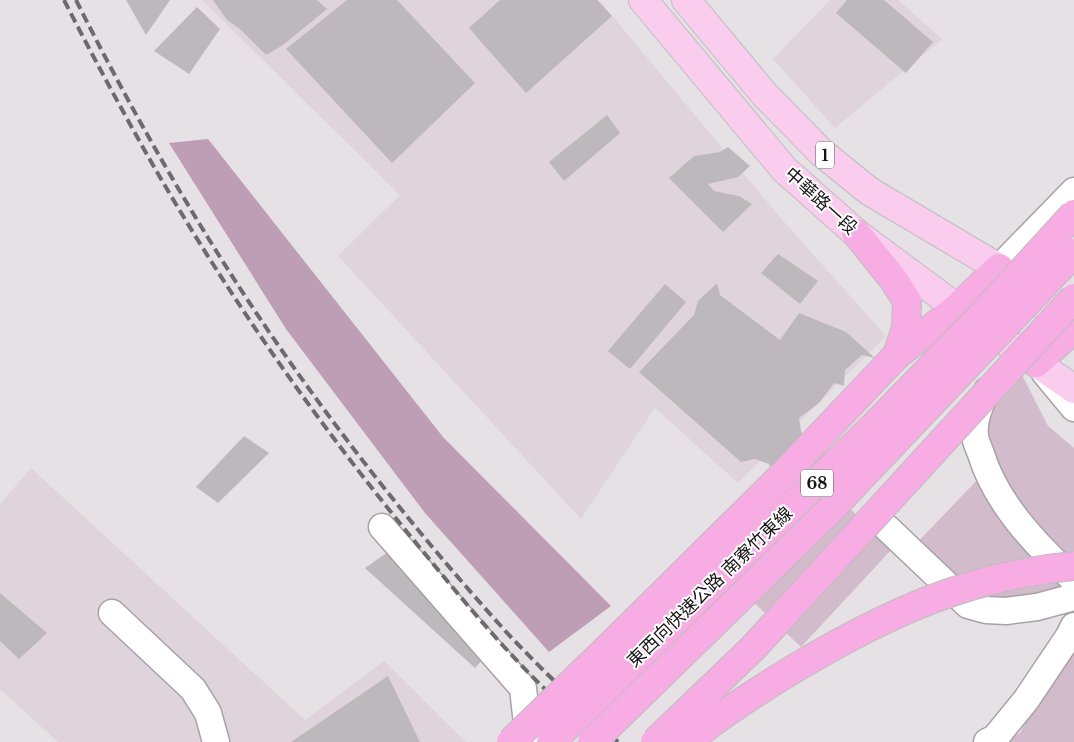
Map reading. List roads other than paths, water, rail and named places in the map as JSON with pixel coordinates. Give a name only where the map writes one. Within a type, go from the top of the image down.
[{"type":"highway","name":"東西向快速公路 南寮竹東線","points":[[551,742],[876,424],[981,316],[1074,214]]},
{"type":"highway","points":[[856,233],[907,301],[906,328],[897,355]]},
{"type":"highway","name":"東西向快速公路 南寮竹東線","points":[[592,742],[830,510],[1074,253]]},
{"type":"highway","points":[[511,742],[787,471],[897,355],[957,308],[999,268]]},
{"type":"highway","points":[[655,742],[753,648],[1074,298]]},
{"type":"highway","points":[[1036,363],[1074,330]]},
{"type":"highway","points":[[687,742],[767,685],[852,635],[893,615],[938,596],[982,581],[1043,569],[1074,566]]},
{"type":"main road","name":"中華路一段","points":[[643,0],[784,169],[856,233],[957,308],[1012,344],[1036,363]]},
{"type":"main road","name":"中華路一段","points":[[686,0],[765,95],[821,152],[869,191],[999,268],[1074,330]]},
{"type":"main road","name":"1","points":[[1036,363],[1074,389]]},
{"type":"street","points":[[1074,191],[999,268],[1012,344],[978,408],[974,434],[985,468],[1012,513],[1050,558],[1074,580]]},
{"type":"street","name":"1","points":[[1036,363],[1074,408]]},
{"type":"street","points":[[382,527],[523,688],[529,742]]},
{"type":"street","points":[[887,528],[968,605],[986,610],[1006,611],[1074,597]]},
{"type":"street","points":[[112,613],[193,689],[208,712],[216,742]]},
{"type":"street","points":[[987,742],[995,738],[1026,700],[1074,626]]},
{"type":"railway","points":[[64,0],[124,113],[175,202],[238,303],[306,401],[379,497],[480,619],[530,674],[602,742]]},
{"type":"railway","points":[[76,0],[135,113],[183,196],[233,278],[306,384],[384,488],[466,587],[522,649],[618,742]]}]
